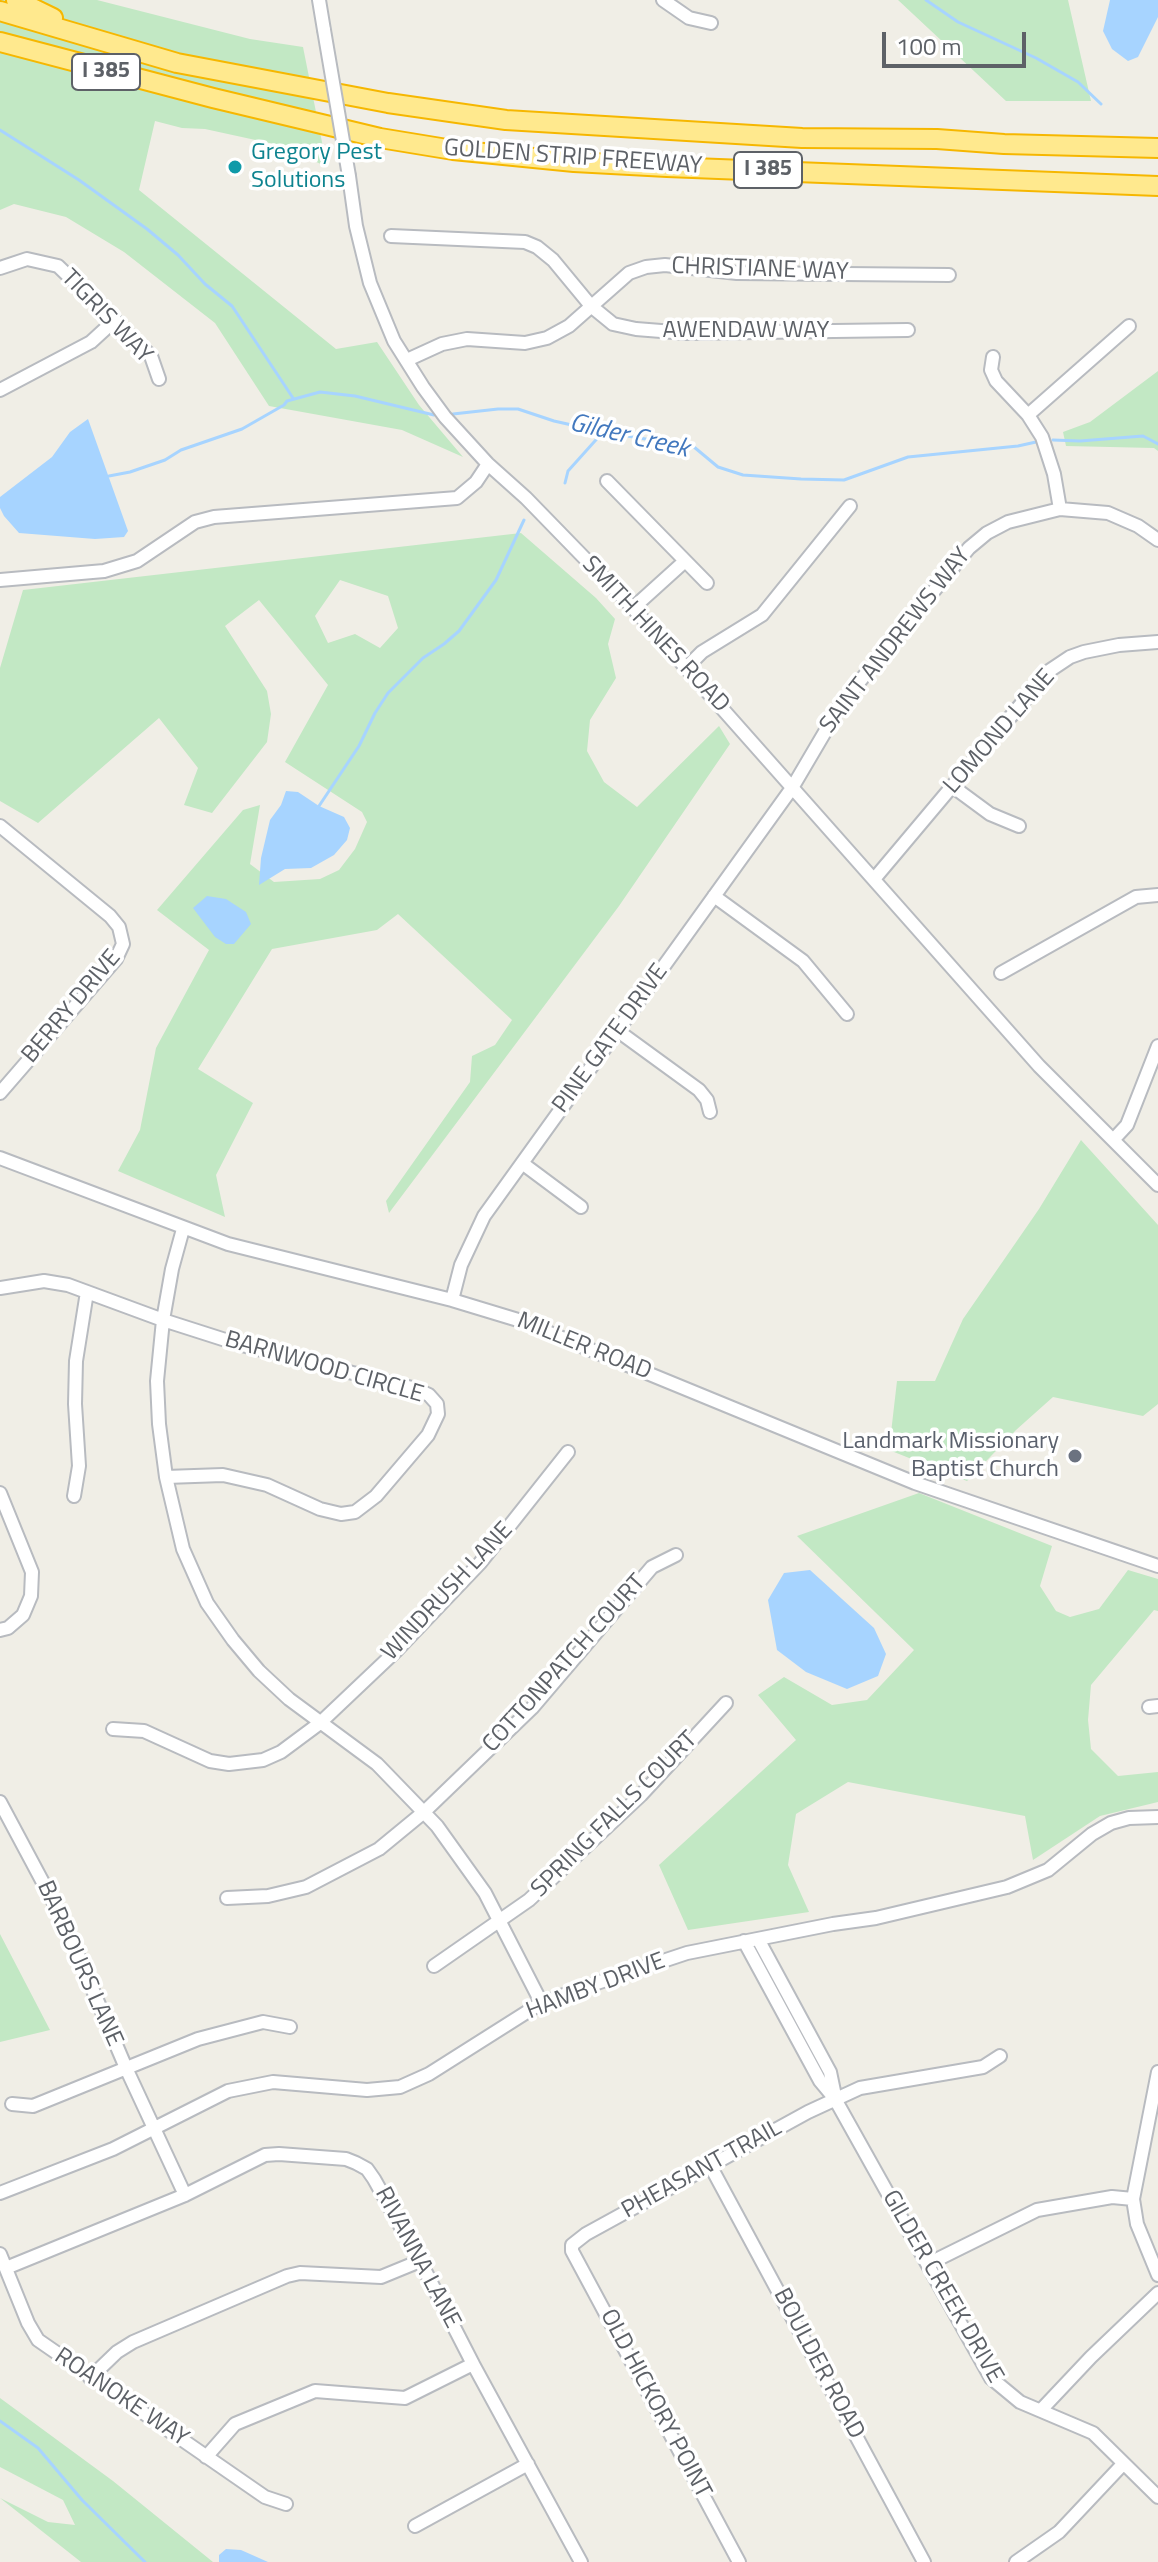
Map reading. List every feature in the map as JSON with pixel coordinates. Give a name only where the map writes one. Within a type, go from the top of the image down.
[{"type":"highway","points":[[16,0],[102,43]]},
{"type":"highway","name":"GOLDEN STRIP FREEWAY","points":[[0,11],[177,63],[257,80],[506,120],[802,138],[937,139],[1158,148]]},
{"type":"highway","name":"GOLDEN STRIP FREEWAY","points":[[0,42],[380,138],[453,150],[636,165],[1158,186]]},
{"type":"street","name":"SMITH HINES ROAD","points":[[319,0],[356,226],[370,283],[394,341],[445,417],[633,608],[1039,1066],[1158,1185]]},
{"type":"street","points":[[663,0],[689,18],[711,23]]},
{"type":"street","name":"AWENDAW WAY","points":[[391,236],[525,242],[544,252],[591,306],[613,324],[686,333],[908,330]]},
{"type":"street","name":"TIGRIS WAY","points":[[0,268],[27,259],[58,266],[151,356],[159,379]]},
{"type":"street","name":"CHRISTIANE WAY","points":[[407,360],[442,344],[467,339],[525,343],[547,338],[569,326],[629,273],[646,267],[665,265],[737,273],[949,275]]},
{"type":"street","points":[[0,390],[91,342],[115,320]]},
{"type":"street","points":[[1028,415],[1129,326]]},
{"type":"street","points":[[993,357],[991,370],[996,381],[1028,415],[1046,447],[1060,509]]},
{"type":"street","points":[[0,580],[104,571],[137,561],[195,522],[214,517],[457,498],[476,482],[488,464]]},
{"type":"street","points":[[607,481],[707,583]]},
{"type":"street","points":[[687,667],[702,652],[762,615],[850,506]]},
{"type":"street","name":"SAINT ANDREWS WAY","points":[[792,788],[842,703],[969,548],[987,533],[1008,522],[1060,509],[1108,513],[1138,526],[1158,540]]},
{"type":"street","points":[[633,608],[685,561]]},
{"type":"street","name":"LOMOND LANE","points":[[875,878],[1036,684],[1058,664],[1098,649],[1158,642]]},
{"type":"street","points":[[952,786],[990,814],[1019,826]]},
{"type":"street","name":"PINE GATE DRIVE","points":[[452,1300],[461,1265],[475,1232],[792,788]]},
{"type":"street","name":"BERRY DRIVE","points":[[0,826],[110,916],[119,927],[123,944],[116,959],[0,1093]]},
{"type":"street","points":[[1001,973],[1136,897],[1158,895]]},
{"type":"street","points":[[714,896],[803,961],[847,1014]]},
{"type":"street","points":[[618,1031],[699,1090],[707,1100],[710,1112]]},
{"type":"street","points":[[1114,1139],[1127,1125],[1158,1046]]},
{"type":"street","name":"MILLER ROAD","points":[[0,1158],[183,1229],[290,1262],[452,1300],[547,1331],[915,1483],[1158,1566]]},
{"type":"street","points":[[522,1163],[581,1207]]},
{"type":"street","points":[[183,1229],[163,1320],[157,1381],[159,1424],[166,1477],[183,1549],[207,1603],[259,1671],[320,1723],[377,1764],[424,1812],[470,1869],[542,2004]]},
{"type":"street","points":[[0,1288],[44,1281],[68,1285],[163,1320]]},
{"type":"street","points":[[74,1496],[79,1466],[76,1361],[87,1292]]},
{"type":"street","name":"BARNWOOD CIRCLE","points":[[163,1320],[238,1344],[416,1389],[429,1395],[437,1404],[438,1414],[428,1435],[376,1496],[355,1512],[341,1514],[320,1509],[267,1485],[223,1475],[166,1477]]},
{"type":"street","name":"WINDRUSH LANE","points":[[113,1729],[144,1731],[210,1761],[229,1764],[263,1760],[281,1752],[320,1723],[396,1651],[480,1563],[568,1452]]},
{"type":"street","points":[[0,1493],[32,1572],[31,1596],[23,1615],[8,1628],[0,1630]]},
{"type":"street","name":"COTTONPATCH COURT","points":[[227,1898],[268,1896],[306,1887],[379,1849],[424,1812],[532,1708],[652,1567],[676,1555]]},
{"type":"street","name":"SPRING FALLS COURT","points":[[434,1966],[529,1900],[641,1795],[726,1703]]},
{"type":"street","name":"BARBOURS LANE","points":[[0,1802],[63,1920],[126,2068],[185,2195]]},
{"type":"street","name":"HAMBY DRIVE","points":[[0,2193],[113,2149],[210,2099],[250,2085],[273,2082],[367,2090],[400,2087],[429,2074],[517,2017],[582,1988],[687,1953],[876,1918],[1007,1887],[1048,1870],[1092,1834],[1111,1823],[1129,1818],[1158,1817]]},
{"type":"street","name":"GILDER CREEK DRIVE","points":[[758,1939],[830,2072],[835,2099]]},
{"type":"street","name":"GILDER CREEK DRIVE","points":[[744,1941],[820,2081],[835,2099],[991,2378],[1014,2398],[1093,2433],[1158,2497]]},
{"type":"street","points":[[12,2104],[33,2106],[198,2039],[263,2022],[290,2027]]},
{"type":"street","name":"PHEASANT TRAIL","points":[[572,2245],[586,2234],[835,2099],[860,2088],[983,2067],[1000,2056]]},
{"type":"street","points":[[1157,2081],[1133,2199],[1137,2224],[1158,2275]]},
{"type":"street","name":"RIVANNA LANE","points":[[6,2268],[185,2195],[265,2155],[346,2159],[367,2169],[420,2261],[581,2562]]},
{"type":"street","name":"BOULDER ROAD","points":[[711,2167],[924,2562]]},
{"type":"street","points":[[928,2264],[1037,2210],[1112,2197],[1133,2199]]},
{"type":"street","name":"OLD HICKORY POINT","points":[[572,2245],[572,2251],[739,2562]]},
{"type":"street","name":"ROANOKE WAY","points":[[0,2254],[38,2340],[265,2497],[286,2504]]},
{"type":"street","points":[[90,2378],[117,2352],[133,2342],[287,2276],[300,2273],[381,2277],[420,2261]]},
{"type":"street","points":[[1041,2410],[1158,2293]]},
{"type":"street","points":[[206,2457],[235,2424],[315,2391],[405,2398],[473,2364]]},
{"type":"street","points":[[415,2526],[528,2464]]},
{"type":"street","points":[[1016,2562],[1059,2532],[1123,2464]]},
{"type":"green space","points":[[0,0],[97,0],[250,39],[303,47],[327,167],[283,146],[155,121],[139,190],[336,349],[377,342],[419,405],[463,457],[402,430],[269,406],[215,323],[124,252],[66,217],[14,204],[0,210]]},
{"type":"green space","points":[[898,0],[1068,0],[1091,101],[1006,101]]},
{"type":"green space","points":[[1158,371],[1158,451],[1154,448],[1066,446],[1063,432],[1090,422]]},
{"type":"green space","points":[[521,533],[596,598],[615,619],[608,644],[616,678],[590,720],[587,751],[604,782],[637,807],[719,726],[730,744],[619,906],[389,1213],[386,1201],[470,1082],[472,1056],[495,1045],[512,1020],[398,914],[377,930],[272,949],[198,1069],[253,1103],[216,1175],[225,1217],[118,1171],[140,1130],[156,1048],[209,950],[157,910],[243,810],[260,805],[250,864],[274,882],[320,879],[339,870],[355,849],[367,822],[362,812],[285,762],[328,685],[259,600],[225,626],[267,691],[271,714],[267,742],[212,813],[184,805],[198,768],[159,718],[38,823],[0,801],[0,668],[23,590]],"holes":[[[340,580],[388,596],[398,628],[380,648],[355,634],[328,643],[315,616]]]},
{"type":"green space","points":[[1081,1140],[1158,1225],[1158,1404],[1143,1416],[1053,1397],[967,1481],[889,1450],[897,1381],[935,1381],[963,1319],[1039,1209]]},
{"type":"green space","points":[[919,1493],[1052,1546],[1040,1586],[1056,1611],[1070,1617],[1099,1609],[1128,1570],[1158,1579],[1158,1611],[1154,1610],[1091,1685],[1088,1720],[1091,1749],[1118,1776],[1158,1772],[1158,1802],[1100,1816],[1033,1860],[1025,1816],[848,1782],[796,1814],[788,1865],[809,1912],[688,1930],[659,1865],[796,1740],[758,1695],[784,1677],[832,1705],[867,1700],[914,1650],[797,1536]]},
{"type":"green space","points":[[0,1934],[50,2030],[0,2042]]},
{"type":"green space","points":[[0,2398],[113,2481],[213,2562],[81,2562],[0,2498],[48,2522],[75,2525],[63,2500],[0,2467]]},
{"type":"water","points":[[1110,0],[1158,0],[1158,17],[1138,57],[1128,61],[1112,49],[1103,31]]},
{"type":"water","points":[[88,419],[128,531],[124,537],[95,539],[19,533],[4,516],[0,497],[52,457],[70,432]]},
{"type":"water","points":[[286,791],[298,792],[344,817],[350,828],[347,840],[334,855],[311,868],[285,869],[259,885],[261,858],[270,820]]},
{"type":"water","points":[[207,896],[226,899],[246,912],[251,924],[234,944],[226,944],[215,937],[193,908]]},
{"type":"water","points":[[810,1570],[874,1628],[886,1654],[878,1676],[847,1689],[806,1672],[777,1650],[768,1600],[784,1573]]},
{"type":"water","points":[[226,2549],[241,2550],[268,2562],[219,2562],[219,2555]]},
{"type":"waterway","points":[[926,0],[958,22],[1036,58],[1078,82],[1101,104]]},
{"type":"waterway","name":"Gilder Creek","points":[[0,130],[79,180],[178,255],[205,284],[232,306],[293,398]]},
{"type":"waterway","points":[[109,476],[165,460],[181,450],[242,429],[287,401],[320,392],[355,396],[434,415]]},
{"type":"waterway","name":"Gilder Creek","points":[[453,414],[518,409],[603,432],[694,447],[718,467],[743,475],[801,479],[844,480],[908,457],[1036,442]]},
{"type":"waterway","points":[[565,483],[568,471],[603,432]]},
{"type":"waterway","name":"Gilder Creek","points":[[1053,440],[1143,436],[1158,444]]},
{"type":"waterway","points":[[319,806],[359,746],[388,693],[423,658],[459,631],[496,580],[524,520]]},
{"type":"waterway","points":[[0,2421],[38,2448],[82,2500],[145,2562]]},
{"type":"place","name":"Gregory Pest Solutions","points":[[235,167]]},
{"type":"place","name":"Landmark Missionary Baptist Church","points":[[1075,1456]]}]
